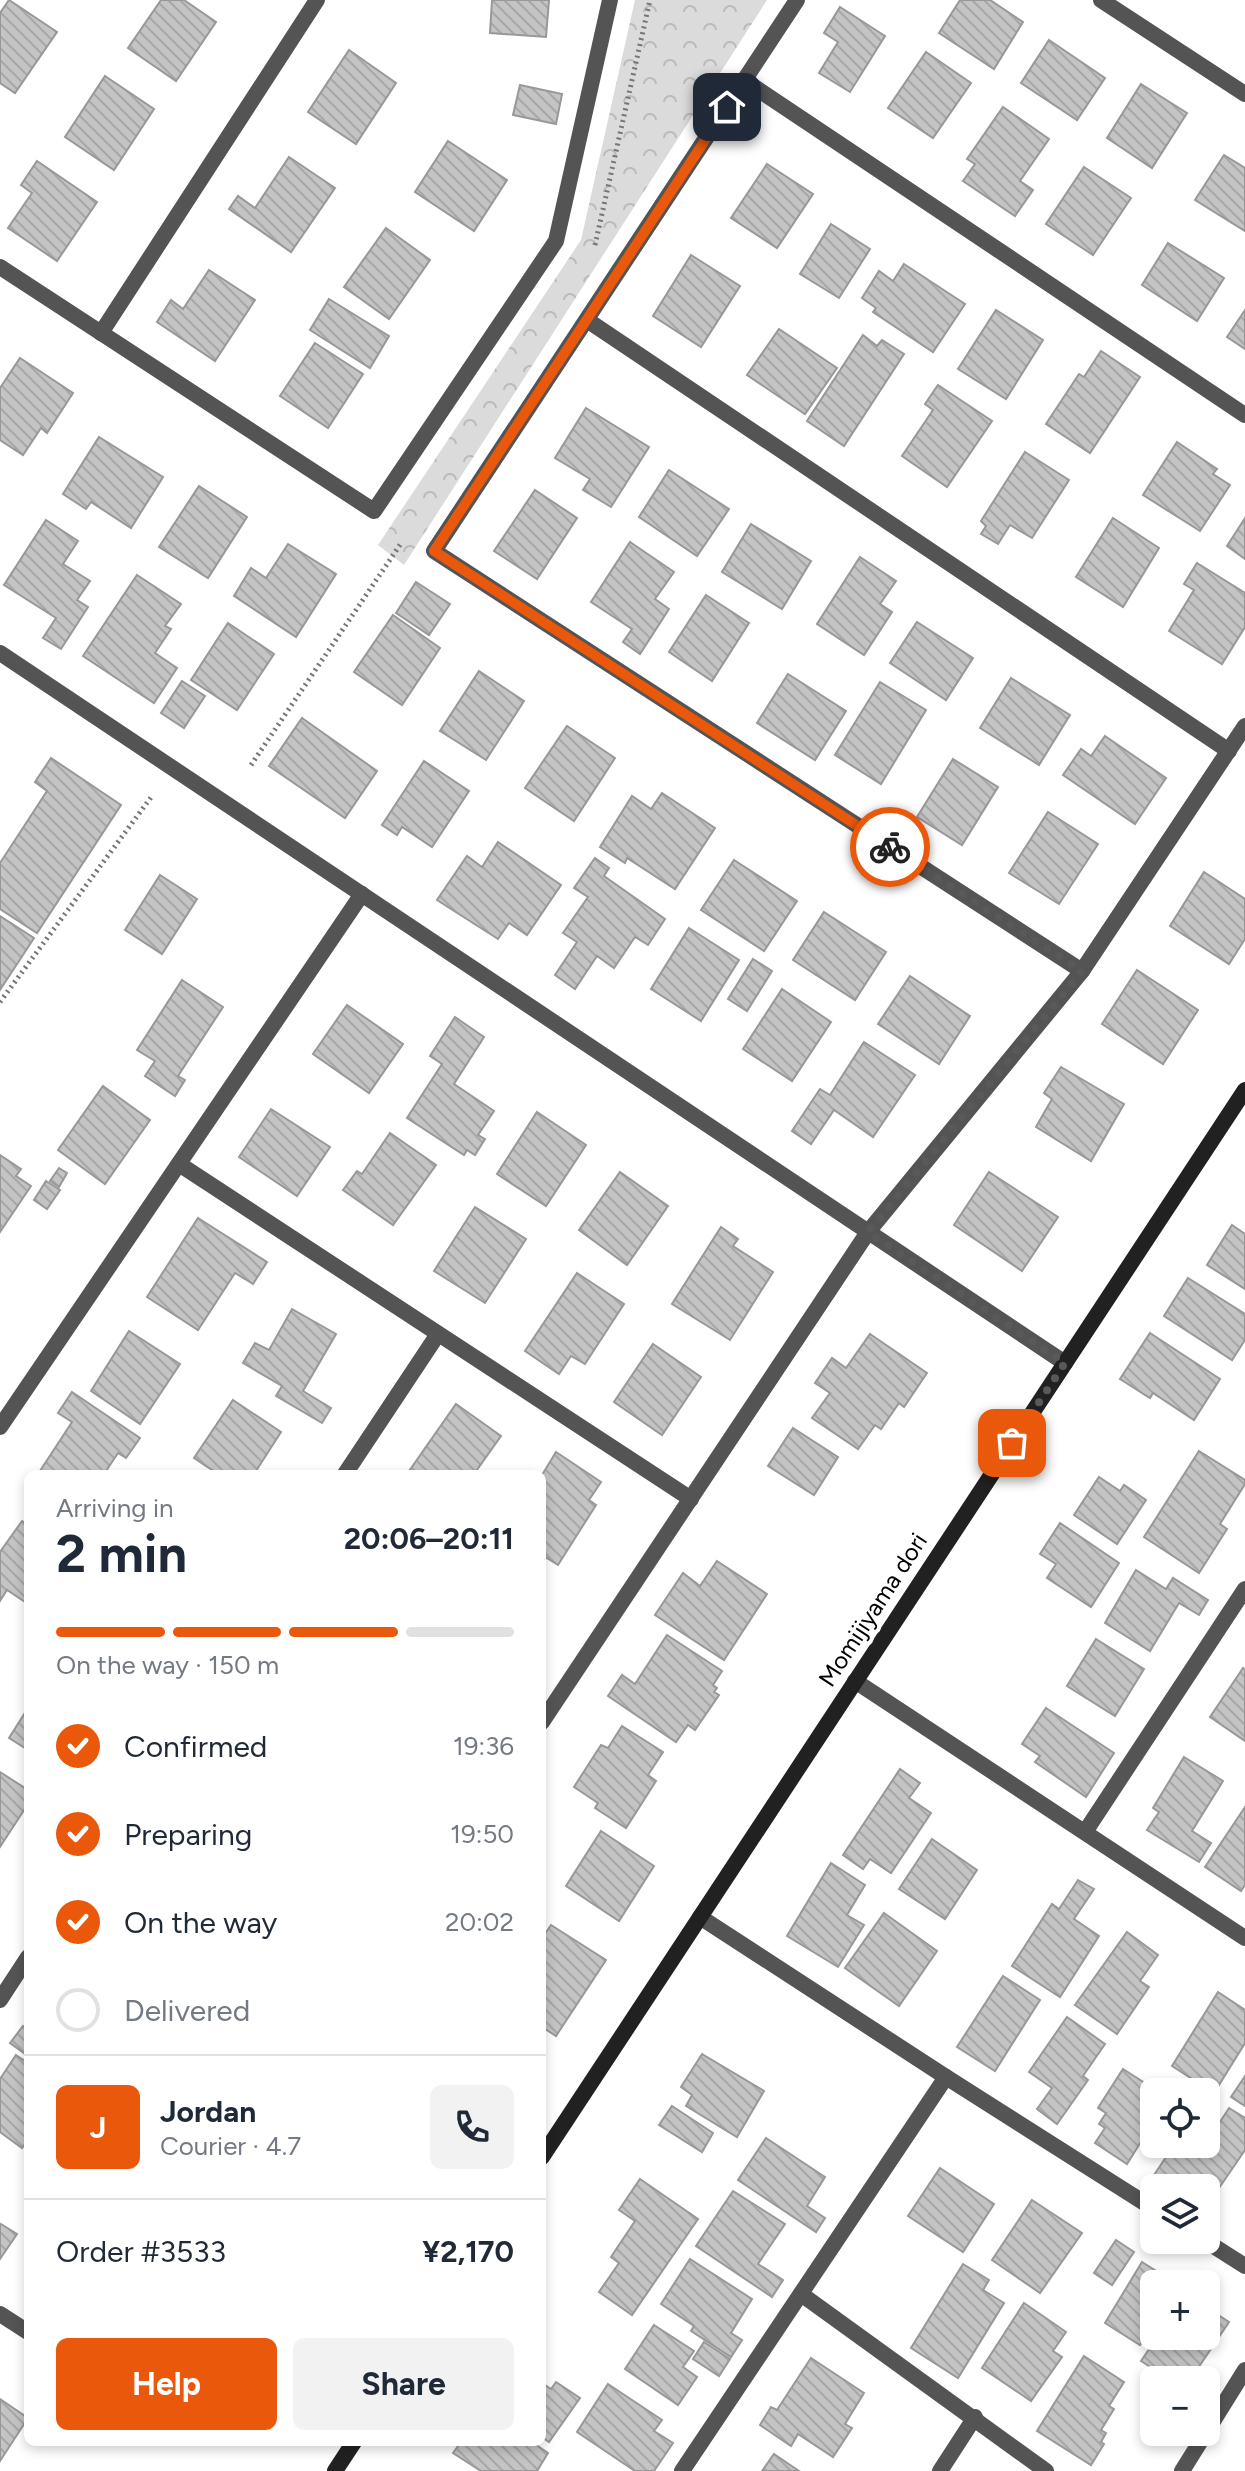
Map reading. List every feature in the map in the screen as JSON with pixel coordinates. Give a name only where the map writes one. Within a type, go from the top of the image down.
[{"type":"street","points":[[101,333],[317,0]]},
{"type":"street","points":[[0,267],[374,511],[556,241],[610,0]]},
{"type":"street","points":[[797,0],[434,551],[1082,971]]},
{"type":"street","points":[[1101,0],[1245,94]]},
{"type":"street","points":[[744,80],[1245,415]]},
{"type":"street","points":[[587,320],[1229,751]]},
{"type":"street","points":[[0,653],[1065,1363]]},
{"type":"street","points":[[546,1716],[868,1232],[1082,971],[1245,726]]},
{"type":"street","points":[[0,1427],[362,894]]},
{"type":"street","name":"Momijiyama dori","points":[[546,2151],[1245,1090]]},
{"type":"street","points":[[179,1164],[691,1499]]},
{"type":"street","points":[[348,1470],[438,1334]]},
{"type":"street","points":[[1085,1832],[1245,1589]]},
{"type":"street","points":[[1230,1612],[1245,1622]]},
{"type":"street","points":[[855,1681],[1245,1938]]},
{"type":"street","points":[[700,1917],[1140,2200]]},
{"type":"street","points":[[0,2000],[24,1963]]},
{"type":"street","points":[[682,2471],[946,2077]]},
{"type":"street","points":[[1220,2250],[1245,2266]]},
{"type":"street","points":[[801,2294],[1046,2471]]},
{"type":"street","points":[[0,2314],[24,2329]]},
{"type":"street","points":[[1182,2471],[1245,2370]]},
{"type":"street","points":[[940,2471],[975,2417]]},
{"type":"street","points":[[335,2471],[351,2446]]},
{"type":"path","points":[[0,1002],[152,796]]},
{"type":"green space","points":[[635,0],[767,0],[404,565],[378,545],[581,240]]},
{"type":"building","points":[[9,0],[57,32],[15,93],[0,83],[0,13]]},
{"type":"building","points":[[161,0],[184,0],[216,22],[176,81],[128,48]]},
{"type":"building","points":[[492,0],[549,0],[546,37],[490,33]]},
{"type":"building","points":[[960,0],[990,0],[1023,22],[994,69],[939,33]]},
{"type":"building","points":[[840,7],[885,36],[850,92],[819,73],[838,42],[824,33]]},
{"type":"building","points":[[1049,40],[1105,78],[1077,120],[1021,83]]},
{"type":"building","points":[[349,50],[396,83],[356,144],[308,112]]},
{"type":"building","points":[[926,52],[971,83],[933,138],[888,108]]},
{"type":"building","points":[[105,76],[154,109],[114,170],[65,137]]},
{"type":"building","points":[[1141,84],[1187,113],[1152,168],[1107,138]]},
{"type":"building","points":[[520,85],[562,94],[556,124],[513,115]]},
{"type":"building","points":[[1003,107],[1049,139],[1020,181],[1033,190],[1015,216],[963,181],[975,164],[967,159]]},
{"type":"building","points":[[448,141],[507,180],[474,231],[415,192]]},
{"type":"building","points":[[1224,155],[1245,168],[1245,231],[1195,200]]},
{"type":"building","points":[[289,157],[335,188],[291,252],[229,209],[238,196],[255,208]]},
{"type":"building","points":[[37,161],[97,202],[57,261],[8,228],[32,193],[21,185]]},
{"type":"building","points":[[767,164],[813,194],[777,248],[731,218]]},
{"type":"building","points":[[1084,167],[1131,198],[1093,255],[1046,224]]},
{"type":"building","points":[[831,224],[870,249],[839,298],[800,274]]},
{"type":"building","points":[[386,228],[430,260],[389,319],[344,287]]},
{"type":"building","points":[[1168,243],[1224,278],[1197,321],[1142,285]]},
{"type":"building","points":[[691,255],[740,286],[701,347],[653,316]]},
{"type":"building","points":[[904,264],[965,304],[933,352],[873,312],[876,308],[862,298],[879,271],[893,281]]},
{"type":"building","points":[[209,270],[255,300],[215,361],[157,322],[171,300],[183,309]]},
{"type":"building","points":[[329,299],[389,336],[370,368],[310,330]]},
{"type":"building","points":[[996,310],[1043,340],[1006,399],[958,369]]},
{"type":"building","points":[[1245,310],[1245,349],[1227,337]]},
{"type":"building","points":[[779,329],[837,368],[805,414],[747,375]]},
{"type":"building","points":[[863,335],[877,346],[882,340],[904,354],[844,446],[807,421]]},
{"type":"building","points":[[315,343],[363,374],[328,428],[280,396]]},
{"type":"building","points":[[1101,351],[1140,377],[1090,453],[1046,424],[1079,374],[1084,377]]},
{"type":"building","points":[[20,358],[73,393],[47,433],[41,428],[23,455],[0,440],[0,388]]},
{"type":"building","points":[[938,385],[992,421],[947,487],[902,456],[933,410],[925,404]]},
{"type":"building","points":[[586,408],[649,447],[611,507],[583,490],[590,479],[555,458]]},
{"type":"building","points":[[99,437],[163,477],[131,528],[91,502],[86,509],[63,494]]},
{"type":"building","points":[[1177,442],[1217,469],[1213,474],[1230,485],[1200,531],[1143,495]]},
{"type":"building","points":[[1025,452],[1069,480],[1032,538],[1010,525],[998,544],[981,534],[986,526],[981,521]]},
{"type":"building","points":[[669,470],[729,509],[697,556],[639,517]]},
{"type":"building","points":[[199,486],[247,517],[208,578],[159,547]]},
{"type":"building","points":[[535,490],[577,518],[537,579],[494,551]]},
{"type":"building","points":[[1113,518],[1159,548],[1123,607],[1076,577]]},
{"type":"building","points":[[1245,518],[1245,559],[1227,546]]},
{"type":"building","points":[[46,520],[78,541],[63,564],[90,581],[77,600],[88,607],[61,649],[43,638],[56,618],[4,585]]},
{"type":"building","points":[[751,524],[811,561],[782,609],[722,572]]},
{"type":"building","points":[[630,542],[674,572],[655,599],[669,609],[640,654],[623,642],[632,629],[591,602]]},
{"type":"building","points":[[288,544],[336,574],[296,637],[234,596],[251,568],[266,578]]},
{"type":"building","points":[[860,557],[896,581],[880,604],[892,612],[864,655],[817,624]]},
{"type":"building","points":[[1197,563],[1245,593],[1245,627],[1222,664],[1169,631],[1194,590],[1184,584]]},
{"type":"building","points":[[137,575],[181,604],[165,626],[171,629],[155,653],[177,668],[154,703],[83,656]]},
{"type":"building","points":[[416,582],[450,604],[429,635],[396,613]]},
{"type":"building","points":[[706,595],[749,623],[712,681],[669,652]]},
{"type":"building","points":[[393,615],[440,648],[402,705],[354,672]]},
{"type":"building","points":[[917,622],[973,658],[946,700],[890,663]]},
{"type":"building","points":[[228,623],[274,654],[237,710],[191,680]]},
{"type":"building","points":[[479,671],[524,701],[486,760],[440,731]]},
{"type":"building","points":[[788,674],[846,711],[815,760],[757,723]]},
{"type":"building","points":[[1011,678],[1070,715],[1039,765],[980,728]]},
{"type":"building","points":[[182,681],[205,696],[184,728],[161,713]]},
{"type":"building","points":[[880,682],[926,710],[881,784],[835,755]]},
{"type":"building","points":[[302,718],[377,771],[345,818],[269,766]]},
{"type":"building","points":[[567,726],[615,758],[574,821],[525,788]]},
{"type":"building","points":[[1105,736],[1166,778],[1135,824],[1063,775],[1081,749],[1091,756]]},
{"type":"building","points":[[51,758],[121,805],[37,933],[0,909],[0,863],[47,791],[35,782]]},
{"type":"building","points":[[953,759],[998,787],[962,845],[917,817]]},
{"type":"building","points":[[424,761],[469,791],[432,847],[402,827],[397,835],[382,825]]},
{"type":"building","points":[[662,793],[715,828],[675,889],[627,858],[625,863],[600,847],[632,796],[651,809]]},
{"type":"building","points":[[1048,812],[1098,844],[1059,904],[1009,873]]},
{"type":"building","points":[[498,842],[561,885],[527,935],[509,923],[498,939],[437,900],[467,856],[482,867]]},
{"type":"building","points":[[595,858],[609,868],[604,876],[665,919],[648,945],[635,937],[614,968],[597,956],[575,989],[555,975],[577,942],[563,933],[588,897],[574,888]]},
{"type":"building","points":[[734,860],[797,901],[764,951],[701,910]]},
{"type":"building","points":[[1204,872],[1245,899],[1245,939],[1229,964],[1170,926]]},
{"type":"building","points":[[160,875],[197,899],[162,954],[125,930]]},
{"type":"building","points":[[824,912],[886,952],[855,1000],[793,960]]},
{"type":"building","points":[[0,916],[34,938],[0,990]]},
{"type":"building","points":[[689,928],[739,960],[701,1021],[651,989]]},
{"type":"building","points":[[753,959],[772,971],[747,1011],[728,999]]},
{"type":"building","points":[[1137,970],[1198,1010],[1163,1064],[1102,1024]]},
{"type":"building","points":[[910,976],[970,1016],[939,1064],[878,1024]]},
{"type":"building","points":[[182,980],[223,1007],[178,1076],[185,1080],[175,1096],[145,1076],[155,1061],[137,1050]]},
{"type":"building","points":[[782,989],[831,1022],[792,1081],[743,1049]]},
{"type":"building","points":[[347,1005],[403,1044],[369,1093],[313,1054]]},
{"type":"building","points":[[455,1017],[484,1037],[454,1084],[494,1111],[478,1135],[485,1139],[475,1155],[467,1150],[464,1155],[407,1118],[442,1064],[430,1056]]},
{"type":"building","points":[[864,1042],[915,1075],[873,1137],[834,1110],[811,1144],[792,1131],[820,1089],[830,1095]]},
{"type":"building","points":[[1061,1067],[1124,1104],[1091,1161],[1036,1127],[1052,1099],[1044,1093]]},
{"type":"building","points":[[103,1086],[150,1120],[105,1184],[58,1150]]},
{"type":"building","points":[[271,1109],[330,1147],[297,1196],[239,1157]]},
{"type":"building","points":[[537,1112],[586,1145],[546,1206],[497,1174]]},
{"type":"building","points":[[390,1133],[436,1165],[393,1225],[343,1190],[357,1171],[362,1174]]},
{"type":"building","points":[[0,1155],[21,1169],[16,1176],[31,1186],[0,1232]]},
{"type":"building","points":[[59,1168],[67,1173],[59,1187],[50,1181]]},
{"type":"building","points":[[620,1172],[668,1206],[627,1265],[579,1230]]},
{"type":"building","points":[[989,1172],[1058,1217],[1022,1271],[954,1225]]},
{"type":"building","points":[[46,1181],[60,1190],[47,1209],[34,1200]]},
{"type":"building","points":[[475,1207],[526,1239],[485,1303],[434,1271]]},
{"type":"building","points":[[198,1218],[267,1262],[253,1284],[235,1273],[198,1330],[147,1297]]},
{"type":"building","points":[[1232,1225],[1245,1234],[1245,1289],[1207,1265]]},
{"type":"building","points":[[721,1227],[738,1239],[733,1246],[773,1272],[730,1340],[672,1304]]},
{"type":"building","points":[[577,1273],[624,1304],[585,1364],[571,1356],[559,1374],[525,1351]]},
{"type":"building","points":[[1188,1278],[1245,1314],[1245,1340],[1232,1360],[1164,1316]]},
{"type":"building","points":[[292,1309],[336,1334],[303,1391],[331,1408],[322,1423],[276,1396],[282,1386],[243,1363],[255,1343],[269,1350]]},
{"type":"building","points":[[129,1331],[180,1364],[140,1424],[91,1391]]},
{"type":"building","points":[[1150,1333],[1220,1379],[1194,1420],[1153,1393],[1150,1398],[1120,1379]]},
{"type":"building","points":[[870,1334],[927,1373],[904,1407],[899,1403],[881,1429],[875,1425],[858,1449],[812,1418],[830,1393],[815,1383],[832,1358],[846,1368]]},
{"type":"building","points":[[653,1344],[701,1377],[662,1435],[614,1402]]},
{"type":"building","points":[[72,1392],[140,1438],[126,1458],[118,1453],[107,1470],[41,1470],[72,1422],[58,1413]]},
{"type":"building","points":[[233,1400],[281,1432],[257,1470],[212,1470],[194,1458]]},
{"type":"building","points":[[456,1404],[501,1436],[477,1470],[410,1470]]},
{"type":"building","points":[[793,1428],[838,1457],[814,1495],[768,1466]]},
{"type":"building","points":[[1199,1451],[1245,1480],[1245,1484],[1220,1524],[1227,1529],[1199,1573],[1144,1537]]},
{"type":"building","points":[[556,1452],[601,1482],[589,1500],[596,1505],[558,1565],[546,1558],[545,1470]]},
{"type":"building","points":[[1099,1477],[1120,1491],[1124,1485],[1146,1500],[1117,1544],[1074,1515]]},
{"type":"building","points":[[24,1522],[24,1601],[7,1590],[0,1601],[0,1552]]},
{"type":"building","points":[[1060,1523],[1119,1563],[1091,1607],[1047,1578],[1056,1564],[1040,1554]]},
{"type":"building","points":[[717,1561],[767,1594],[724,1660],[655,1615],[683,1573],[700,1586]]},
{"type":"building","points":[[1136,1570],[1166,1589],[1173,1578],[1208,1600],[1199,1615],[1179,1603],[1150,1651],[1105,1623]]},
{"type":"building","points":[[667,1635],[722,1671],[713,1685],[717,1688],[714,1692],[719,1695],[695,1730],[688,1725],[676,1742],[608,1696],[622,1675],[635,1684]]},
{"type":"building","points":[[1096,1639],[1144,1669],[1115,1716],[1067,1686]]},
{"type":"building","points":[[1243,1668],[1245,1670],[1245,1741],[1210,1717]]},
{"type":"building","points":[[1046,1708],[1114,1753],[1086,1797],[1035,1762],[1040,1756],[1022,1744]]},
{"type":"building","points":[[24,1714],[24,1747],[9,1738]]},
{"type":"building","points":[[622,1726],[663,1752],[648,1775],[656,1781],[626,1828],[595,1808],[598,1803],[574,1787],[601,1745],[608,1748]]},
{"type":"building","points":[[1184,1757],[1223,1781],[1192,1831],[1211,1843],[1199,1862],[1147,1830],[1159,1812],[1153,1808]]},
{"type":"building","points":[[900,1769],[920,1783],[909,1798],[931,1813],[891,1873],[870,1859],[863,1869],[843,1855]]},
{"type":"building","points":[[0,1772],[24,1787],[24,1810],[0,1847]]},
{"type":"building","points":[[1245,1807],[1245,1885],[1241,1891],[1205,1867]]},
{"type":"building","points":[[601,1831],[654,1866],[619,1921],[566,1886]]},
{"type":"building","points":[[932,1839],[977,1870],[945,1919],[899,1889]]},
{"type":"building","points":[[831,1863],[865,1885],[847,1915],[864,1925],[838,1967],[787,1936]]},
{"type":"building","points":[[1078,1880],[1094,1889],[1074,1919],[1099,1936],[1060,1997],[1012,1966],[1052,1904],[1059,1909]]},
{"type":"building","points":[[884,1913],[937,1951],[899,2006],[845,1968]]},
{"type":"building","points":[[551,1925],[606,1960],[556,2036],[546,2030],[546,1932]]},
{"type":"building","points":[[1127,1932],[1158,1955],[1140,1981],[1149,1987],[1117,2034],[1075,2005]]},
{"type":"building","points":[[1003,1976],[1040,2000],[995,2071],[957,2047]]},
{"type":"building","points":[[1218,1992],[1245,2010],[1245,2043],[1220,2083],[1220,2078],[1191,2078],[1172,2066]]},
{"type":"building","points":[[1067,2017],[1105,2044],[1083,2076],[1088,2080],[1057,2124],[1037,2109],[1052,2088],[1029,2072]]},
{"type":"building","points":[[23,2026],[24,2027],[24,2053],[10,2043]]},
{"type":"building","points":[[702,2054],[764,2091],[737,2137],[686,2106],[692,2095],[681,2087]]},
{"type":"building","points":[[16,2055],[24,2060],[22,2148],[0,2132],[0,2079]]},
{"type":"building","points":[[1123,2069],[1140,2080],[1140,2143],[1127,2164],[1095,2143],[1105,2128],[1099,2124],[1106,2113],[1098,2108]]},
{"type":"building","points":[[1245,2076],[1245,2106],[1231,2097]]},
{"type":"building","points":[[672,2106],[713,2133],[702,2152],[659,2125]]},
{"type":"building","points":[[1229,2108],[1245,2118],[1245,2150],[1220,2187],[1220,2174],[1155,2174],[1165,2158],[1220,2158],[1220,2122]]},
{"type":"building","points":[[766,2138],[825,2177],[807,2206],[825,2218],[816,2232],[738,2180]]},
{"type":"building","points":[[940,2168],[994,2204],[963,2252],[908,2216]]},
{"type":"building","points":[[640,2179],[698,2219],[632,2315],[599,2292],[619,2263],[611,2257],[635,2221],[619,2210]]},
{"type":"building","points":[[733,2191],[785,2224],[758,2264],[783,2280],[772,2297],[696,2246]]},
{"type":"building","points":[[1032,2200],[1082,2233],[1040,2293],[992,2260]]},
{"type":"building","points":[[0,2226],[17,2234],[0,2259]]},
{"type":"building","points":[[1116,2240],[1134,2252],[1112,2285],[1094,2273]]},
{"type":"building","points":[[690,2259],[752,2299],[731,2333],[742,2340],[731,2357],[691,2331],[694,2326],[661,2304]]},
{"type":"building","points":[[1142,2262],[1155,2270],[1140,2270],[1140,2345],[1105,2323]]},
{"type":"building","points":[[963,2264],[989,2280],[983,2290],[1004,2303],[958,2378],[911,2348]]},
{"type":"building","points":[[1024,2303],[1066,2332],[1053,2351],[1062,2357],[1031,2401],[982,2368]]},
{"type":"building","points":[[1220,2316],[1229,2322],[1220,2335]]},
{"type":"building","points":[[654,2325],[694,2351],[683,2367],[697,2377],[678,2405],[625,2369]]},
{"type":"building","points":[[704,2342],[730,2359],[719,2376],[693,2359]]},
{"type":"building","points":[[1148,2350],[1210,2350],[1199,2366],[1149,2366],[1141,2361]]},
{"type":"building","points":[[1084,2356],[1124,2382],[1109,2406],[1114,2409],[1101,2430],[1106,2433],[1101,2442],[1104,2444],[1091,2465],[1037,2431]]},
{"type":"building","points":[[811,2358],[864,2393],[845,2424],[852,2428],[833,2457],[798,2434],[791,2446],[760,2425],[771,2407],[777,2410]]},
{"type":"building","points":[[556,2382],[580,2398],[549,2442],[546,2440],[546,2386],[551,2389]]},
{"type":"building","points":[[608,2384],[662,2420],[654,2431],[673,2443],[654,2471],[635,2471],[577,2432]]},
{"type":"building","points":[[0,2399],[24,2415],[24,2424],[0,2461]]},
{"type":"building","points":[[458,2446],[538,2446],[548,2453],[537,2471],[481,2471],[453,2453]]},
{"type":"building","points":[[774,2454],[799,2471],[762,2471]]},
{"type":"way so far","points":[[890,847],[1082,971],[868,1232],[1065,1363],[1012,1443]]},
{"type":"route","points":[[727,107],[434,551],[890,847]]}]
